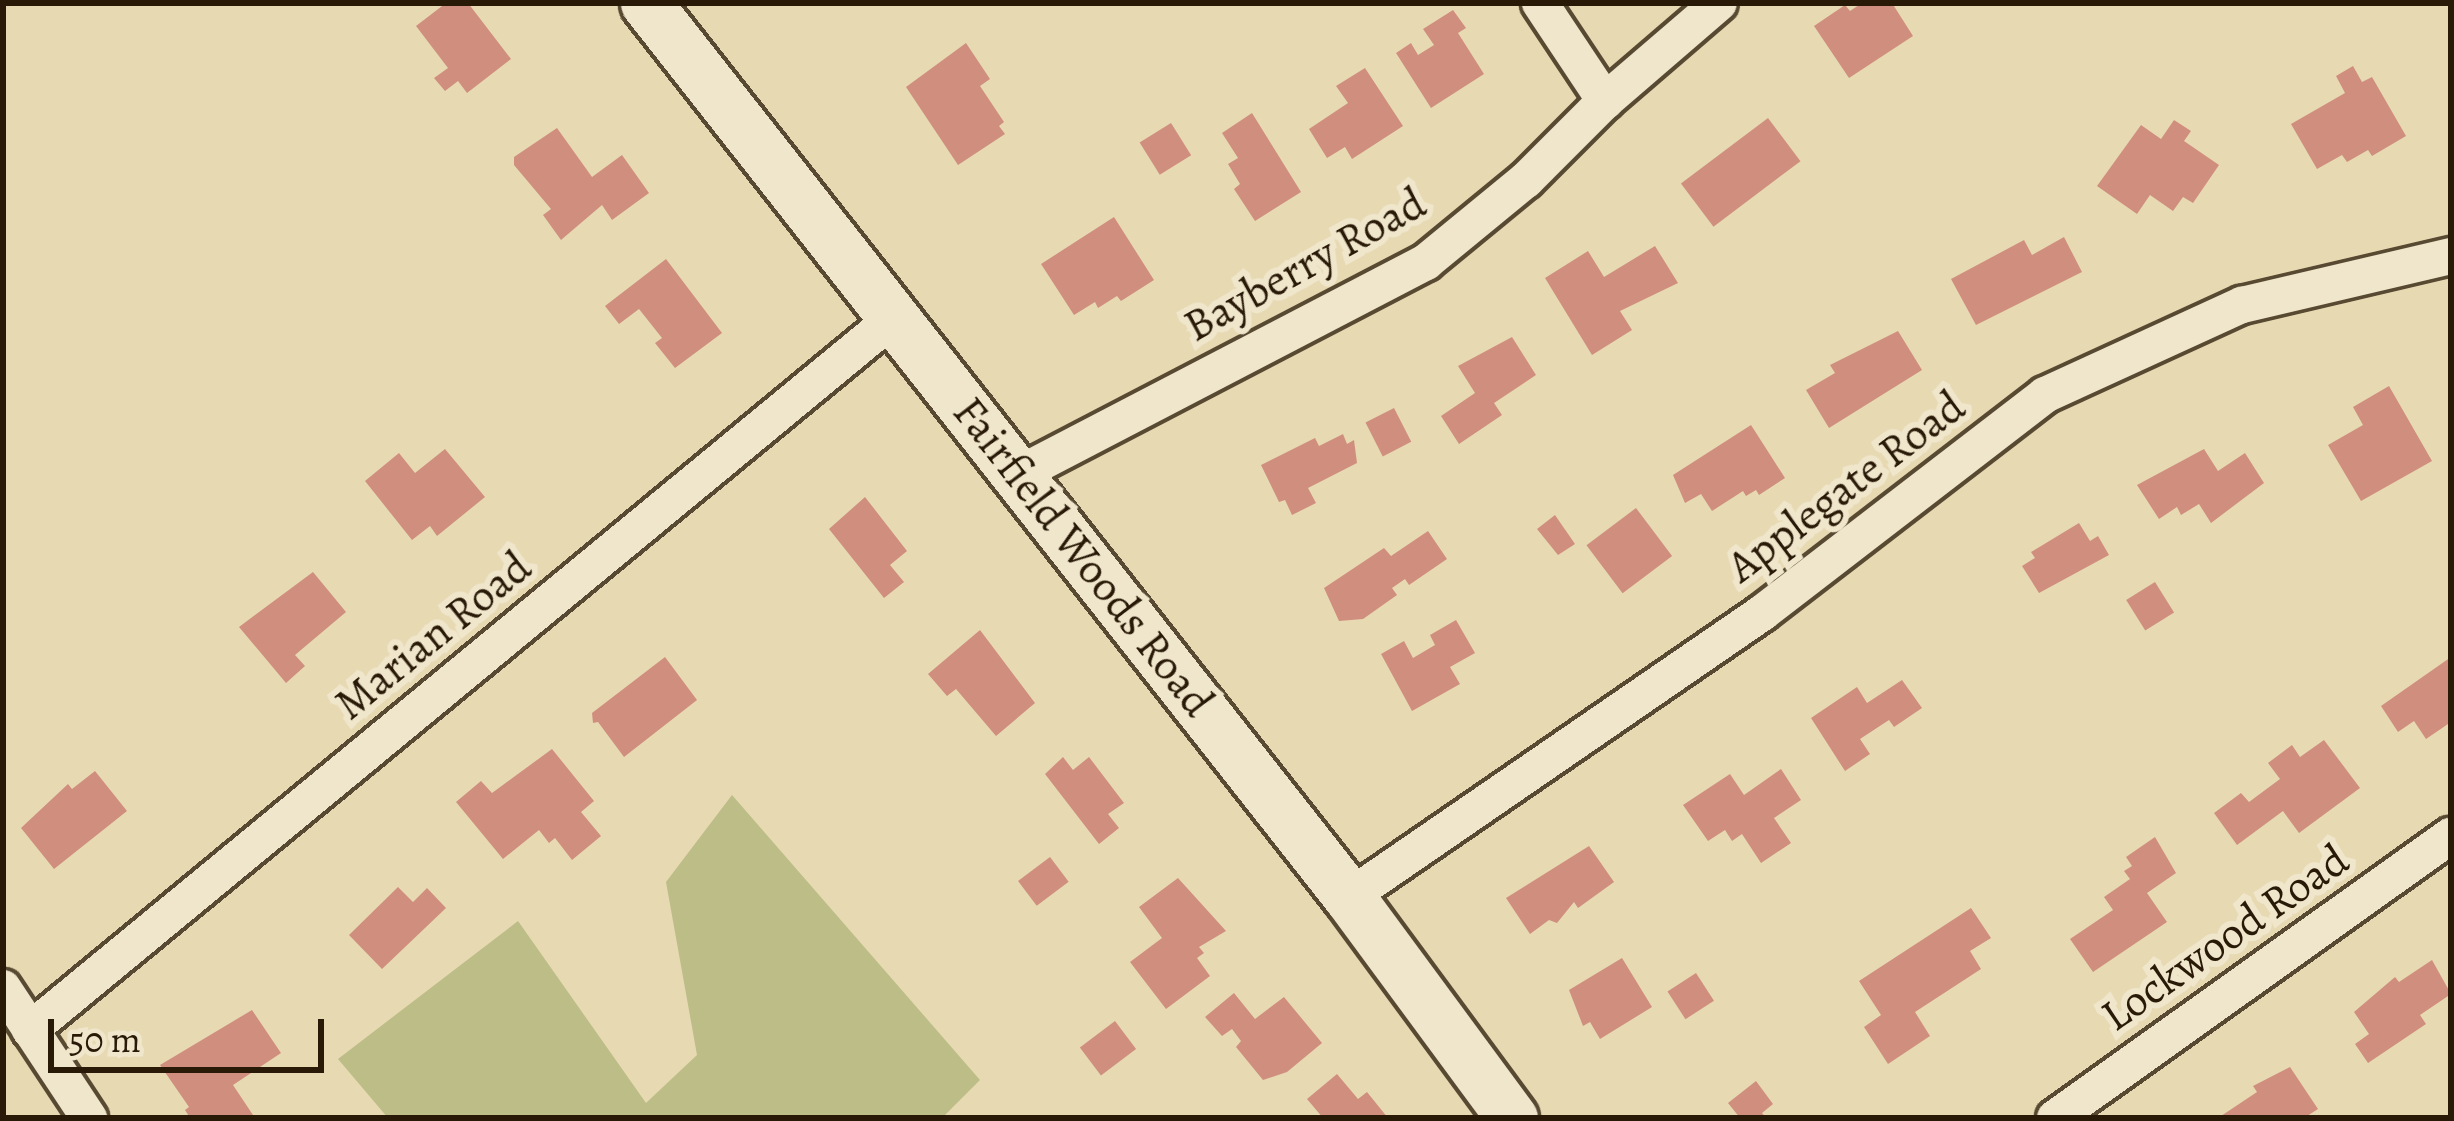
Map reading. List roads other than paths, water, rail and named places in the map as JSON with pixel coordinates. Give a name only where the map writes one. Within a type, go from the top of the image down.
[{"type":"main road","name":"Fairfield Woods Road","points":[[646,3],[1349,897],[1512,1118]]},
{"type":"street","points":[[1540,3],[1605,101]]},
{"type":"street","name":"Bayberry Road","points":[[1017,475],[1426,262],[1526,180],[1605,101],[1719,3]]},
{"type":"street","name":"Applegate Road","points":[[1349,897],[1762,613],[2045,395],[2242,305],[2451,256]]},
{"type":"street","name":"Marian Road","points":[[30,1030],[896,316]]},
{"type":"street","name":"Lockwood Road","points":[[2055,1118],[2451,836]]},
{"type":"street","points":[[3,988],[89,1118]]}]
